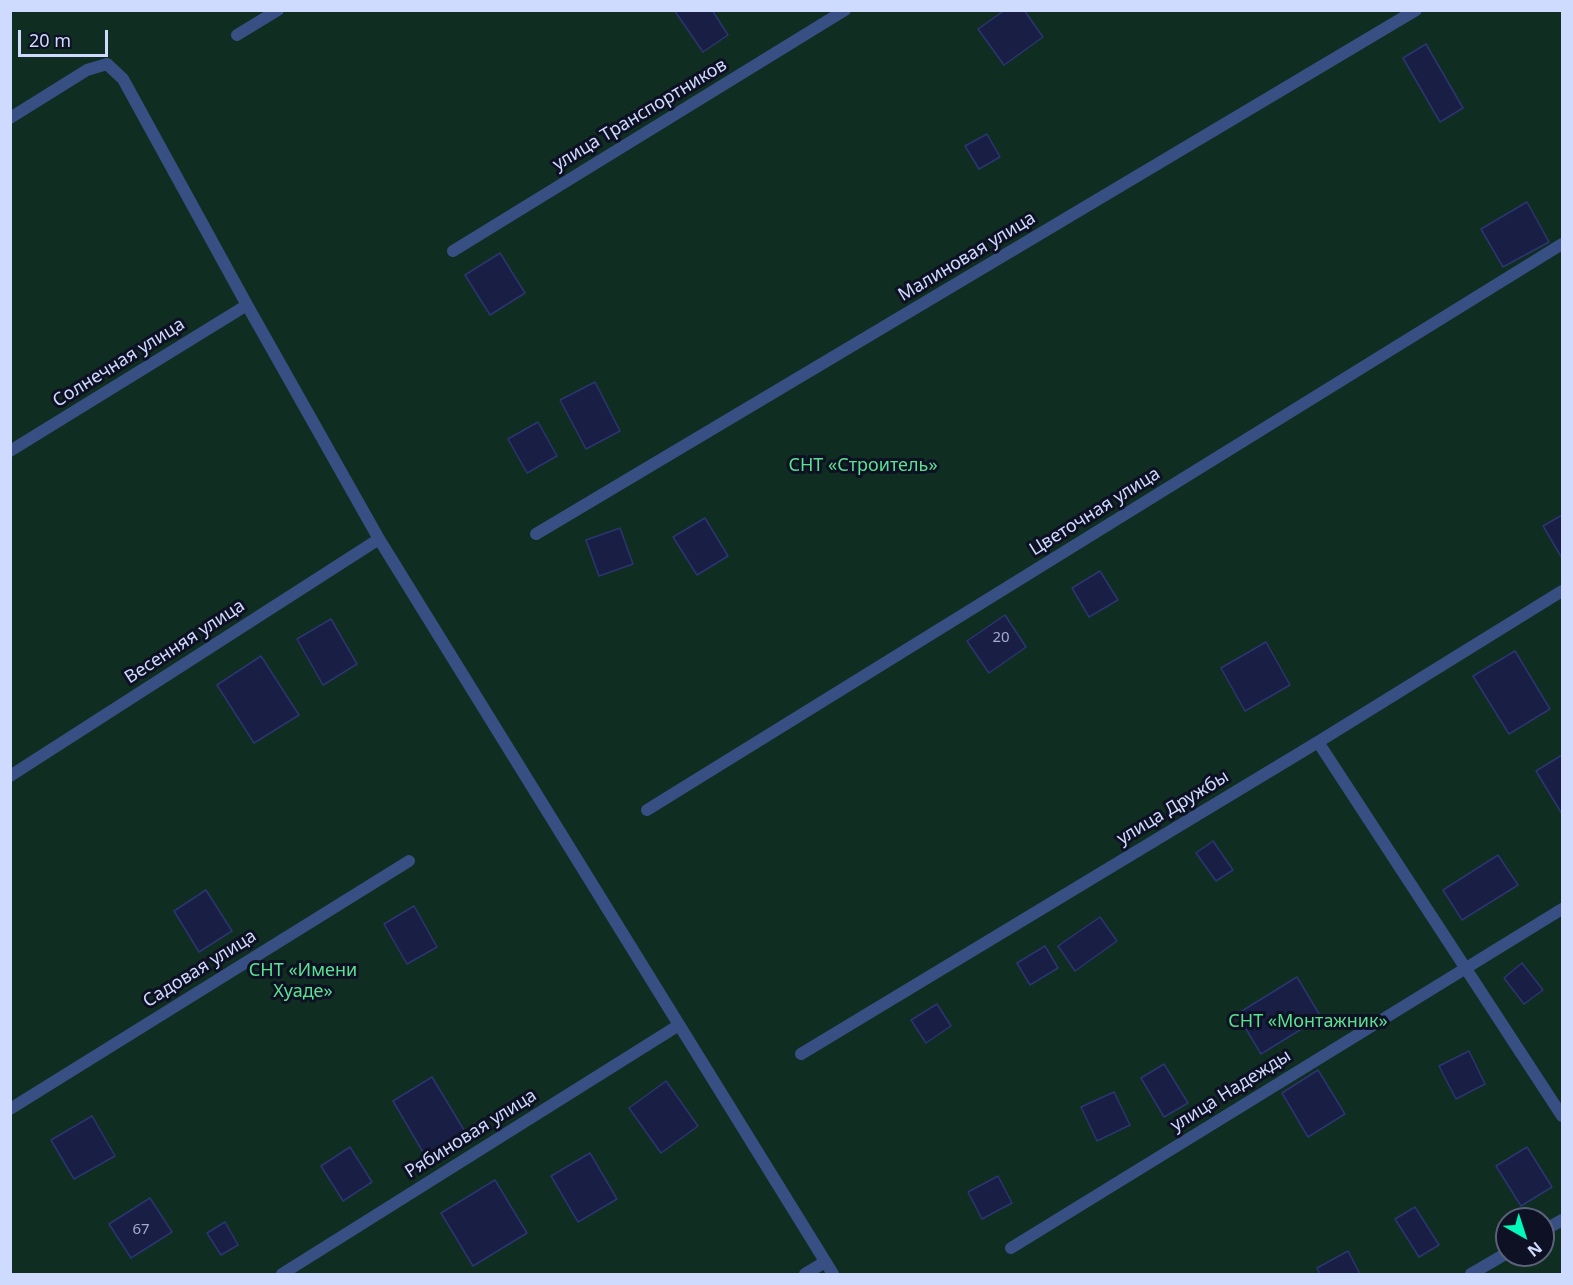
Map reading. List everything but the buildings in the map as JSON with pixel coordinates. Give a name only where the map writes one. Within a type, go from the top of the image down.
[{"type":"street","points":[[237,35],[278,10]]},
{"type":"street","name":"улица Транспортников","points":[[453,251],[845,10]]},
{"type":"street","name":"Малиновая улица","points":[[536,534],[1416,10]]},
{"type":"street","points":[[10,118],[87,70],[107,64],[123,79],[379,539],[833,1275]]},
{"type":"street","name":"Цветочная улица","points":[[647,810],[1563,244]]},
{"type":"street","name":"Солнечная улица","points":[[10,451],[247,305]]},
{"type":"street","name":"Весенняя улица","points":[[10,776],[379,539]]},
{"type":"street","name":"улица Дружбы","points":[[801,1054],[1318,742],[1563,591]]},
{"type":"street","points":[[1318,742],[1563,1116]]},
{"type":"street","name":"Садовая улица","points":[[10,1108],[409,861]]},
{"type":"street","name":"улица Надежды","points":[[1011,1248],[1563,909]]},
{"type":"street","name":"Рябиновая улица","points":[[282,1275],[679,1025]]},
{"type":"street","points":[[1471,1275],[1495,1260]]},
{"type":"street","points":[[805,1275],[825,1262]]},
{"type":"green space","points":[[10,11],[1562,11],[1562,1274],[11,1274]]},
{"type":"park label","name":"СНТ «Строитель»","points":[[863,466]]},
{"type":"park label","name":"СНТ «Имени Хуаде»","points":[[303,981]]},
{"type":"park label","name":"СНТ «Монтажник»","points":[[1308,1022]]}]
